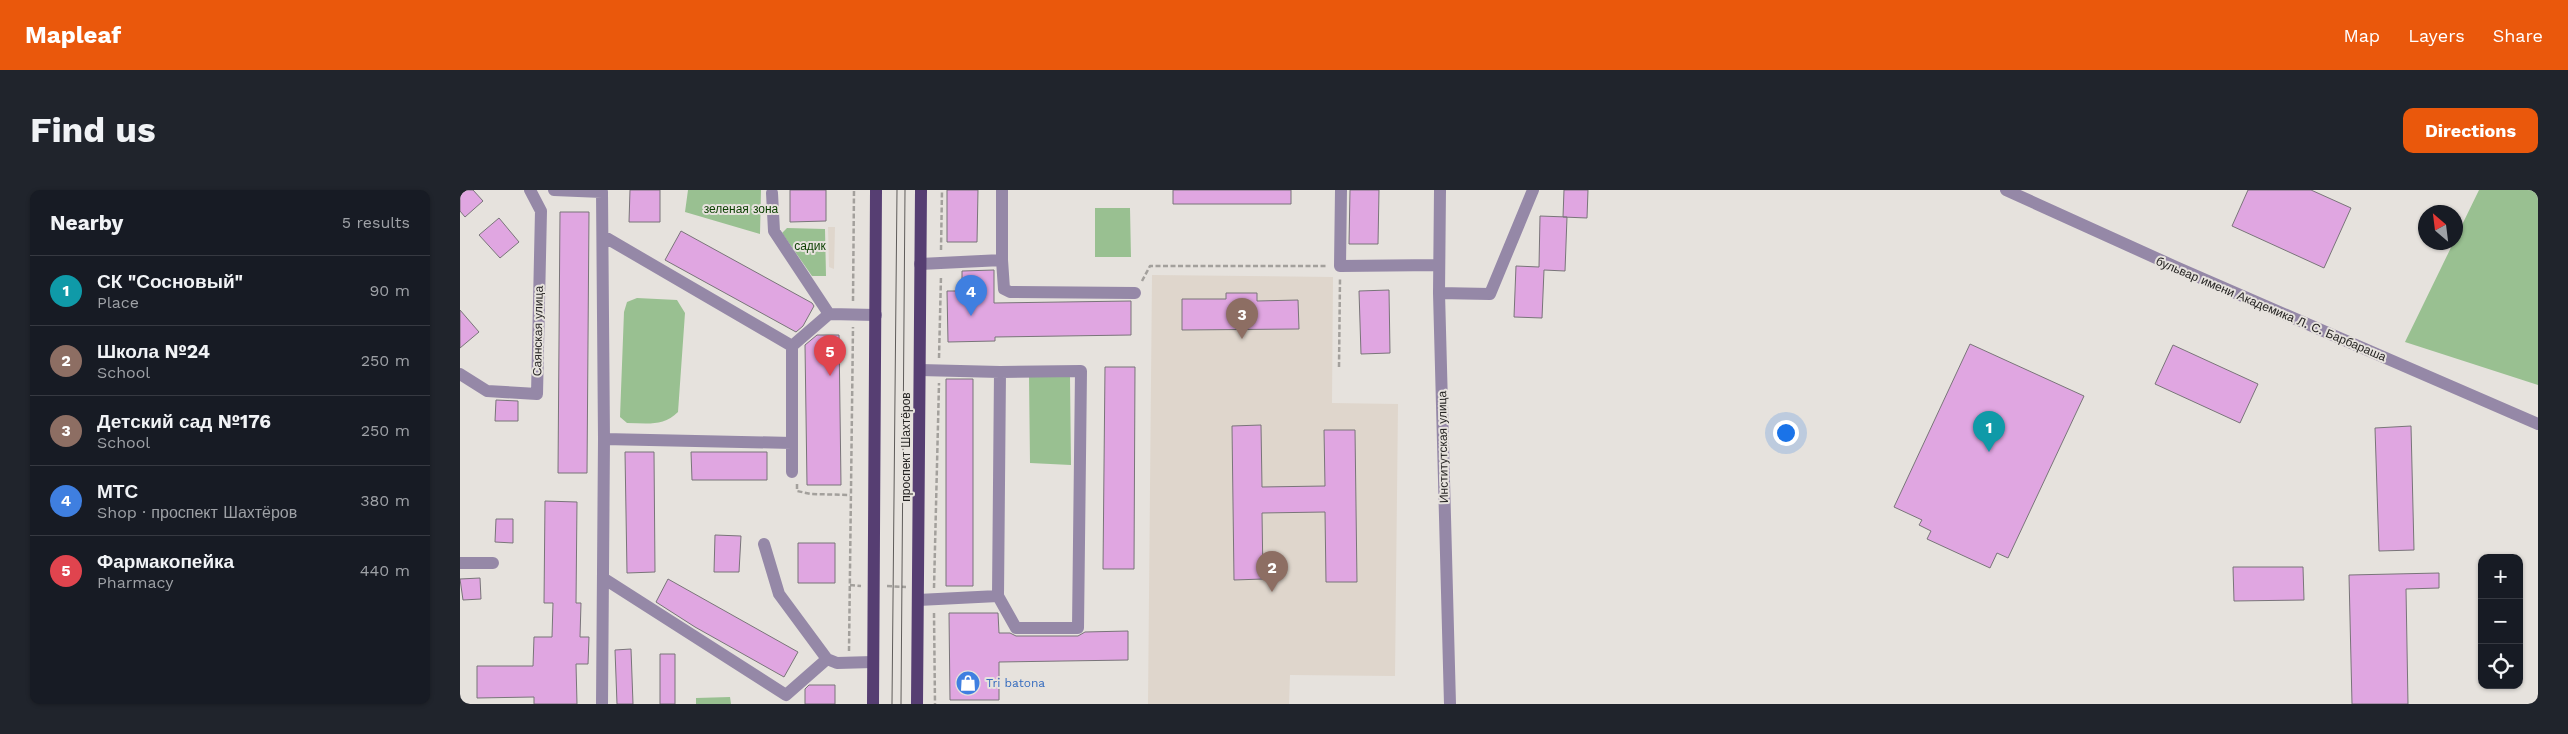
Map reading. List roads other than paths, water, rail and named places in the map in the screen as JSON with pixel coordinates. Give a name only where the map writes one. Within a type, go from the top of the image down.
[{"type":"main road","points":[[873,704],[876,190]]},
{"type":"main road","name":"проспект Шахтёров","points":[[917,704],[921,190]]},
{"type":"street","name":"Саянская улица","points":[[460,374],[487,391],[537,394],[541,211],[530,190]]},
{"type":"street","points":[[554,190],[602,191],[604,439],[602,704]]},
{"type":"street","points":[[1002,190],[1004,289],[1010,292],[1135,294]]},
{"type":"street","points":[[1341,190],[1340,266],[1439,265]]},
{"type":"street","name":"Институтская улица","points":[[1440,190],[1439,293],[1450,704]]},
{"type":"street","points":[[1439,293],[1490,294],[1533,190]]},
{"type":"street","name":"бульвар имени Академика Л. С. Барбараша","points":[[2006,190],[2178,268],[2538,424]]},
{"type":"street","points":[[772,193],[774,231],[829,314]]},
{"type":"street","points":[[603,236],[792,346]]},
{"type":"street","points":[[920,264],[1002,260]]},
{"type":"street","points":[[792,472],[792,346],[829,314],[876,315]]},
{"type":"street","points":[[920,370],[1080,371],[1078,628],[1016,628],[998,596],[1000,372]]},
{"type":"street","points":[[604,439],[792,443]]},
{"type":"street","points":[[764,544],[779,594],[828,659],[837,664],[873,662]]},
{"type":"street","points":[[460,563],[493,563]]},
{"type":"street","points":[[603,578],[786,699],[828,659]]},
{"type":"street","points":[[919,594],[998,596]]},
{"type":"tram line","points":[[892,704],[897,190]]},
{"type":"tram line","points":[[901,704],[905,190]]},
{"type":"place","name":"МТС","points":[[971,316]]},
{"type":"place","name":"Детский сад №176","points":[[1242,339]]},
{"type":"place","name":"Фармакопейка","points":[[830,376]]},
{"type":"place","name":"СК \"Сосновый\"","points":[[1989,452]]},
{"type":"place","name":"Школа №24","points":[[1272,592]]},
{"type":"place","name":"Tri batona","points":[[968,683]]},
{"type":"park label","name":"зеленая зона","points":[[741,209]]},
{"type":"park label","name":"садик","points":[[810,246]]}]
